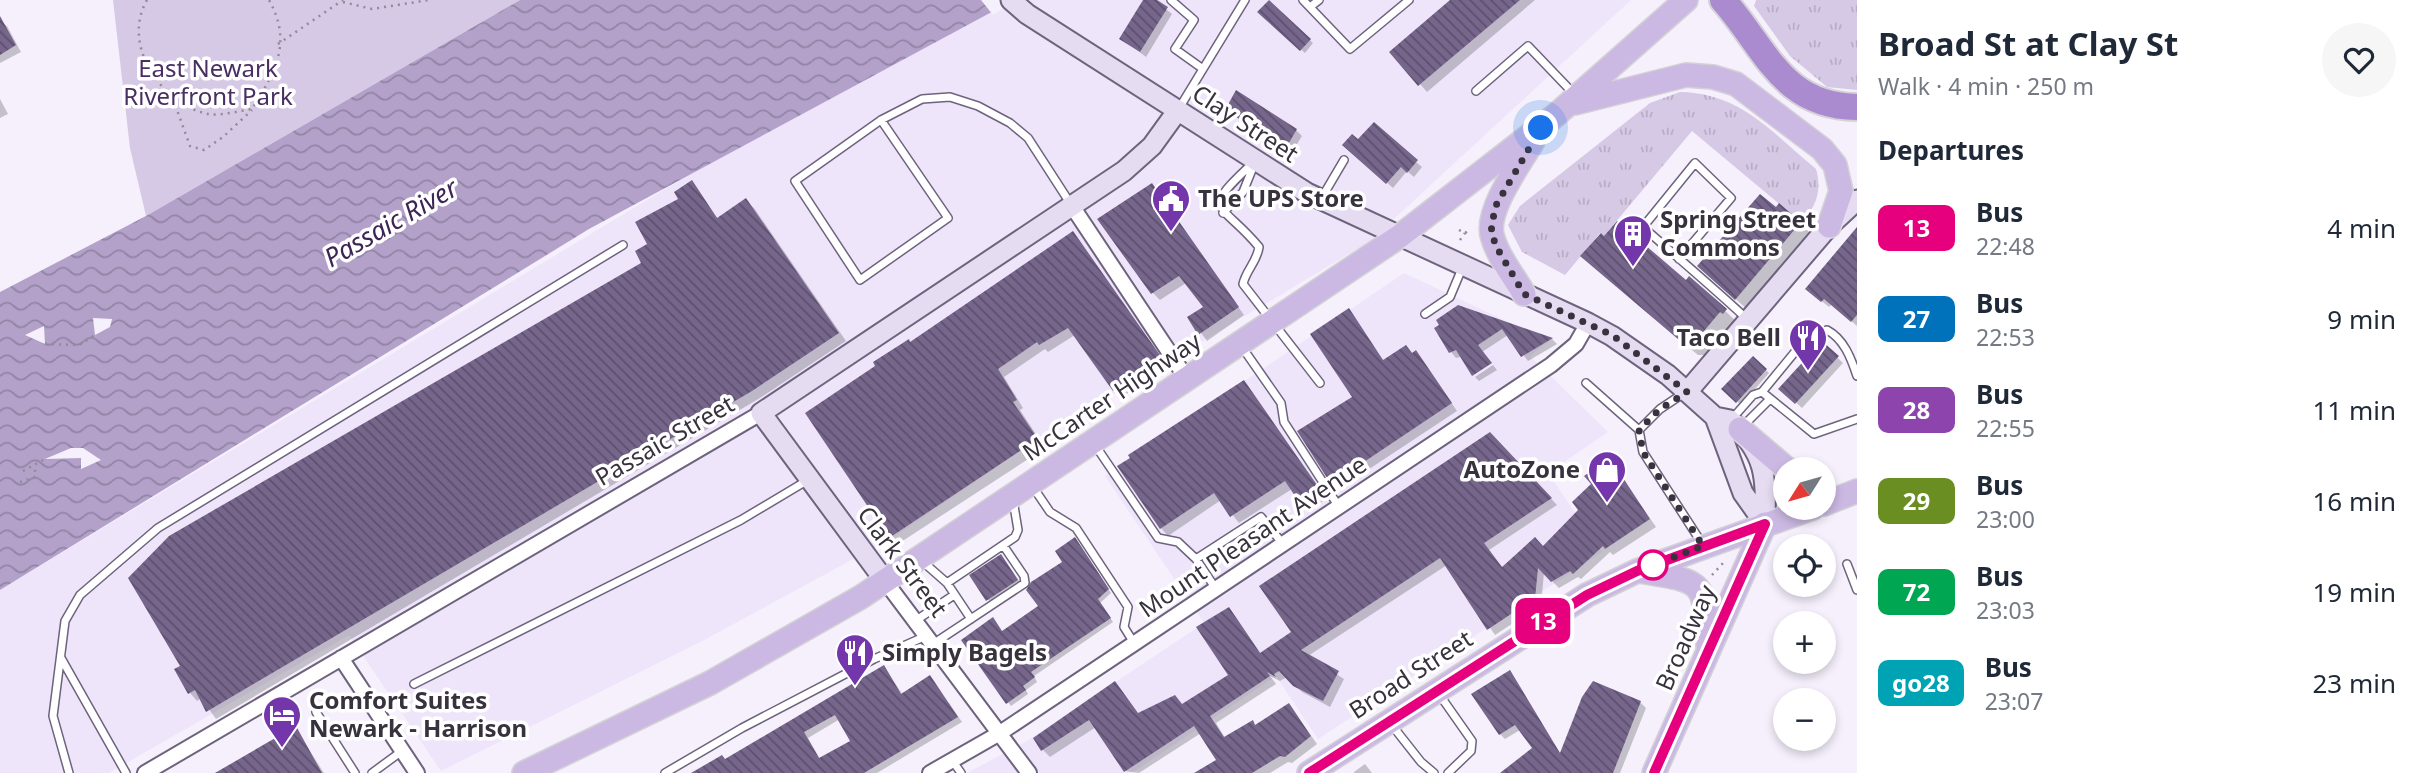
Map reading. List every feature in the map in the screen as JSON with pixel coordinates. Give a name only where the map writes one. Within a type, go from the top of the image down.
[{"type":"highway","points":[[1723,0],[1771,67],[1786,82],[1824,103],[1857,107]]},
{"type":"main road","name":"McCarter Highway","points":[[524,773],[719,678],[814,626],[885,581],[1400,236],[1541,128],[1682,1]]},
{"type":"main road","name":"Clay Street","points":[[1014,3],[1320,200],[1588,323],[1626,345],[1728,422],[1765,468],[1765,524]]},
{"type":"main road","points":[[1573,101],[1686,75],[1713,77],[1736,84],[1822,149],[1835,165],[1841,191],[1829,226]]},
{"type":"main road","name":"Passaic Street","points":[[761,413],[1072,206],[1143,155],[1178,110]]},
{"type":"main road","points":[[1524,294],[1494,240],[1491,222],[1499,200],[1541,128]]},
{"type":"main road","points":[[1687,392],[1829,226],[1857,200]]},
{"type":"main road","name":"Clark Street","points":[[761,413],[885,581]]},
{"type":"main road","points":[[1728,422],[1773,458]]},
{"type":"main road","name":"Clay Street","points":[[1728,422],[1743,493],[1765,524]]},
{"type":"main road","name":"Broad Street","points":[[1836,499],[1857,491]]},
{"type":"main road","name":"Broad Street","points":[[1309,773],[1571,604],[1637,571],[1776,520]]},
{"type":"main road","name":"Broadway","points":[[1654,773],[1765,524]]},
{"type":"main road","points":[[1637,571],[1689,580],[1699,587],[1704,599],[1708,649]]},
{"type":"street","points":[[1072,206],[1187,379]]},
{"type":"street","name":"Mount Pleasant Avenue","points":[[930,773],[1000,733],[1561,358],[1576,344],[1588,323]]},
{"type":"street","name":"Passaic Street","points":[[145,773],[761,413]]},
{"type":"street","name":"Clark Street","points":[[885,581],[1029,773]]},
{"type":"street","points":[[341,658],[416,773]]},
{"type":"lane","points":[[1171,0],[1194,20],[1175,49],[1203,69]]},
{"type":"lane","points":[[1178,110],[1245,0]]},
{"type":"lane","points":[[1303,0],[1350,50],[1409,0]]},
{"type":"lane","points":[[1310,8],[1319,0]]},
{"type":"lane","points":[[1476,91],[1528,46],[1573,101]]},
{"type":"lane","points":[[881,120],[948,218],[860,280],[795,180],[881,120],[922,99],[950,97],[978,106],[1010,123],[1028,138],[1072,206]]},
{"type":"lane","points":[[1223,213],[1243,192],[1255,160]]},
{"type":"lane","points":[[1255,160],[1223,191],[1220,202],[1223,213],[1259,247],[1257,261],[1244,277],[1243,284],[1321,383]]},
{"type":"lane","points":[[1320,200],[1344,160]]},
{"type":"lane","points":[[1679,259],[1731,198],[1695,163],[1643,227],[1679,259],[1749,320]]},
{"type":"lane","points":[[69,773],[54,716],[65,621],[80,595],[158,528],[623,245]]},
{"type":"lane","points":[[1425,314],[1450,297],[1463,265]]},
{"type":"lane","points":[[1728,422],[1753,395],[1762,392],[1808,336],[1822,330],[1839,339],[1851,357],[1857,376]]},
{"type":"lane","points":[[1240,344],[1281,403],[1284,422],[1339,507]]},
{"type":"lane","points":[[1586,383],[1639,430],[1643,452],[1703,546]]},
{"type":"lane","points":[[1639,430],[1660,409],[1687,392]]},
{"type":"lane","points":[[1762,392],[1814,434],[1856,421]]},
{"type":"lane","points":[[1728,422],[1770,399]]},
{"type":"lane","points":[[1092,442],[1158,538],[1178,542],[1196,559],[1216,589]]},
{"type":"lane","points":[[414,684],[741,520],[809,479]]},
{"type":"lane","points":[[947,583],[1003,545],[1018,530],[1021,490]]},
{"type":"lane","points":[[1021,490],[1049,512],[1076,528],[1128,607],[1124,627],[1135,643]]},
{"type":"lane","points":[[1196,559],[1261,517],[1283,544]]},
{"type":"lane","points":[[665,773],[742,728],[874,659],[930,640],[971,619],[1025,583],[1024,576],[1003,545]]},
{"type":"lane","points":[[919,558],[947,583],[971,619]]},
{"type":"lane","points":[[1847,564],[1857,590]]},
{"type":"lane","points":[[915,621],[954,595]]},
{"type":"lane","points":[[61,658],[127,773]]},
{"type":"lane","points":[[1436,690],[1472,741],[1471,751],[1448,773]]},
{"type":"lane","points":[[316,712],[355,773]]},
{"type":"lane","points":[[1389,721],[1421,762],[1434,773]]},
{"type":"lane","points":[[372,773],[402,751]]},
{"type":"lane","points":[[952,760],[961,773]]},
{"type":"path","points":[[147,0],[139,13],[139,32],[144,58],[160,86],[183,105],[211,115],[252,109]]},
{"type":"path","points":[[172,96],[190,146],[204,150],[223,137],[252,109],[277,68],[279,19],[269,0]]},
{"type":"path","points":[[278,44],[343,1],[372,9],[429,0]]},
{"type":"path","points":[[1460,240],[1475,227]]},
{"type":"path","points":[[1459,230],[1465,233]]},
{"type":"path","points":[[45,344],[79,345],[95,335]]},
{"type":"path","points":[[23,471],[46,459]]},
{"type":"path","points":[[20,482],[35,477],[35,465]]},
{"type":"path","points":[[1707,580],[1724,562]]},
{"type":"shaded area","points":[[1012,0],[1631,0],[1369,242],[1038,439],[892,538],[706,639],[441,771],[349,635],[109,773],[0,773],[0,590],[725,153]]},
{"type":"shaded area","points":[[1404,273],[1549,341],[1530,356],[1608,432],[1548,473],[1602,552],[1318,739],[1276,676],[1132,773],[967,773],[1027,741],[1204,623],[1105,476]]},
{"type":"green space","name":"East Newark Riverfront Park","points":[[113,0],[520,0],[146,216],[130,148]]},
{"type":"green space","points":[[1756,0],[1857,0],[1857,90],[1827,87],[1790,56],[1754,6]]},
{"type":"green space","points":[[1680,92],[1702,94],[1738,107],[1754,117],[1816,169],[1817,197],[1801,222],[1692,131],[1604,236],[1600,233],[1565,275],[1522,252],[1508,225],[1520,206],[1650,103]]},
{"type":"water","name":"Passaic River","points":[[520,0],[1014,0],[589,229],[0,590],[0,292],[146,216]]},
{"type":"pier","points":[[981,0],[1017,0],[993,15]]},
{"type":"pier","points":[[93,318],[112,319],[110,327],[95,335]]},
{"type":"pier","points":[[44,326],[45,344],[25,335]]},
{"type":"pier","points":[[71,448],[83,448],[101,460],[81,469],[81,458],[45,459]]},
{"type":"building","points":[[1143,0],[1157,0],[1168,7],[1140,52],[1119,39]]},
{"type":"building","points":[[1269,0],[1311,39],[1300,51],[1257,12]]},
{"type":"building","points":[[1450,0],[1520,0],[1418,86],[1389,52]]},
{"type":"building","points":[[0,16],[16,45],[0,55]]},
{"type":"building","points":[[1236,90],[1297,129],[1286,148],[1225,110]]},
{"type":"building","points":[[1374,122],[1418,160],[1407,173],[1401,167],[1386,184],[1342,145],[1352,134],[1358,139]]},
{"type":"building","points":[[692,180],[717,218],[746,198],[839,333],[752,391],[206,712],[195,690],[188,694],[174,669],[180,666],[128,578],[169,536],[641,263],[635,251],[647,244],[635,222],[678,199],[674,192]]},
{"type":"building","points":[[1152,183],[1239,307],[1198,335],[1187,317],[1203,307],[1179,276],[1151,294],[1097,219]]},
{"type":"building","points":[[1760,194],[1776,207],[1779,203],[1801,222],[1735,300],[1697,266]]},
{"type":"building","points":[[1617,221],[1686,280],[1689,276],[1727,309],[1723,314],[1720,312],[1693,344],[1685,345],[1580,256],[1601,233],[1604,236]]},
{"type":"building","points":[[1857,227],[1857,315],[1851,322],[1824,299],[1821,302],[1805,289]]},
{"type":"building","points":[[1073,231],[1162,358],[1113,391],[1068,328],[1039,345],[1037,342],[998,369],[1017,400],[1013,402],[1038,439],[889,538],[805,413],[875,366],[873,362],[909,339],[910,342]]},
{"type":"building","points":[[1458,305],[1553,338],[1521,357],[1502,329],[1478,345],[1492,363],[1472,376],[1456,350],[1449,353],[1434,328],[1439,325],[1436,320]]},
{"type":"building","points":[[1349,308],[1383,360],[1406,345],[1412,353],[1416,350],[1452,403],[1331,484],[1297,431],[1352,397],[1310,334]]},
{"type":"building","name":"Taco Bell","points":[[1822,341],[1839,356],[1795,404],[1778,389]]},
{"type":"building","points":[[1753,356],[1767,369],[1736,403],[1721,389]]},
{"type":"building","points":[[1244,380],[1321,491],[1301,505],[1285,481],[1230,517],[1214,493],[1160,529],[1117,466],[1130,458],[1128,455]]},
{"type":"building","points":[[1490,432],[1552,498],[1484,543],[1502,567],[1535,537],[1543,546],[1578,510],[1572,502],[1591,484],[1584,476],[1610,458],[1650,519],[1605,549],[1603,546],[1573,574],[1570,571],[1551,582],[1538,568],[1535,598],[1487,630],[1440,558],[1301,650],[1339,671],[1323,701],[1293,686],[1279,671],[1274,674],[1276,677],[1267,672],[1270,676],[1210,716],[1224,737],[1253,720],[1255,725],[1289,703],[1311,736],[1285,757],[1280,756],[1252,773],[1194,773],[1216,760],[1194,726],[1124,772],[1089,720],[1041,751],[1033,738],[1115,681],[1138,713],[1175,695],[1182,704],[1228,675],[1196,627],[1229,607],[1260,653],[1291,632],[1259,586]]},
{"type":"building","points":[[1075,537],[1109,589],[1098,599],[1111,618],[1031,672],[1035,677],[1023,686],[1026,690],[1006,704],[961,640],[993,617],[1002,631],[1038,606],[1026,590],[1031,582],[1062,562],[1055,551]]},
{"type":"building","points":[[1001,554],[1018,580],[986,601],[969,575]]},
{"type":"building","points":[[884,665],[901,694],[930,675],[958,717],[864,773],[691,773],[722,755],[725,759]],"holes":[[[835,715],[850,741],[819,758],[804,732]]]},
{"type":"building","points":[[1510,670],[1560,753],[1582,697],[1593,681],[1641,701],[1613,773],[1500,773],[1532,748],[1515,725],[1499,735],[1471,694]]},
{"type":"building","name":"Comfort Suites Newark - Harrison","points":[[296,726],[322,773],[215,773]]},
{"type":"bus line","name":"13","points":[[1309,773],[1587,595],[1637,571],[1765,524],[1654,773]]},
{"type":"place","name":"The UPS Store","points":[[1171,233]]},
{"type":"place","name":"Spring Street Commons","points":[[1633,268]]},
{"type":"place","name":"Taco Bell","points":[[1808,372]]},
{"type":"place","name":"AutoZone","points":[[1607,504]]},
{"type":"place","name":"Simply Bagels","points":[[855,687]]},
{"type":"place","name":"Comfort Suites Newark - Harrison","points":[[282,749]]},
{"type":"route","points":[[1541,128],[1495,207],[1491,232],[1497,248],[1524,294],[1612,335],[1687,392],[1660,409],[1639,430],[1643,452],[1689,520],[1703,546],[1653,565]]}]
